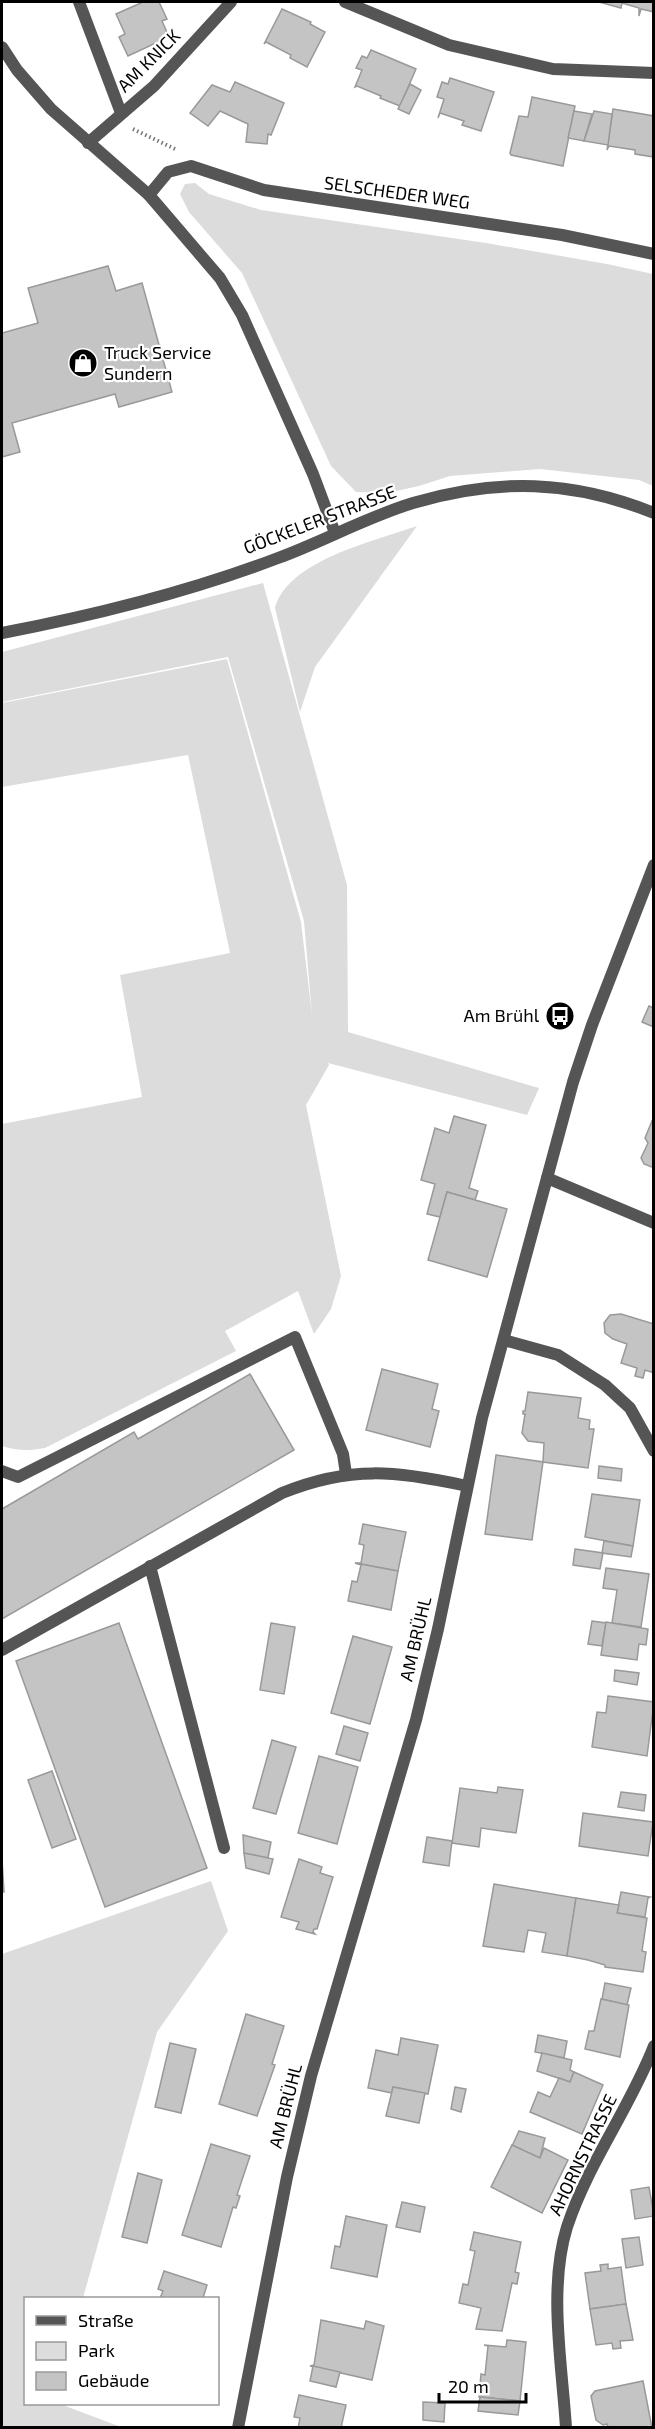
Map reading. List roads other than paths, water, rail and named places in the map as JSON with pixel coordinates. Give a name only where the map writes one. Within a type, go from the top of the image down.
[{"type":"street","points":[[79,2],[124,117]]},
{"type":"street","name":"AM KNICK","points":[[88,143],[124,117],[231,2]]},
{"type":"street","points":[[345,2],[449,45],[553,69],[654,73]]},
{"type":"street","points":[[2,47],[17,70],[51,109],[149,195],[220,278],[242,315],[313,474],[335,533]]},
{"type":"street","name":"SELSCHEDER WEG","points":[[149,195],[168,172],[191,166],[264,190],[562,235],[654,254]]},
{"type":"street","name":"GÖCKELER STRASSE","points":[[2,633],[166,596],[279,558],[335,533],[412,504],[465,490],[515,485],[568,487],[621,500],[654,513]]},
{"type":"street","name":"AM BRÜHL","points":[[238,2427],[287,2177],[311,2076],[416,1720],[438,1629],[482,1418],[547,1178],[592,1025],[654,865]]},
{"type":"street","points":[[547,1178],[654,1223]]},
{"type":"street","points":[[2,1471],[18,1477],[295,1337],[343,1454],[346,1474]]},
{"type":"street","points":[[504,1340],[558,1356],[605,1384],[630,1408],[654,1451]]},
{"type":"street","points":[[2,1650],[282,1493],[310,1481],[346,1474],[375,1473],[415,1475],[467,1486]]},
{"type":"street","points":[[150,1566],[224,1848]]},
{"type":"street","name":"AHORNSTRASSE","points":[[566,2427],[558,2308],[559,2268],[567,2228],[583,2189],[642,2076],[654,2046]]},
{"type":"place","name":"Truck Service Sundern","points":[[83,363]]},
{"type":"place","name":"Am Brühl","points":[[560,1016]]}]
